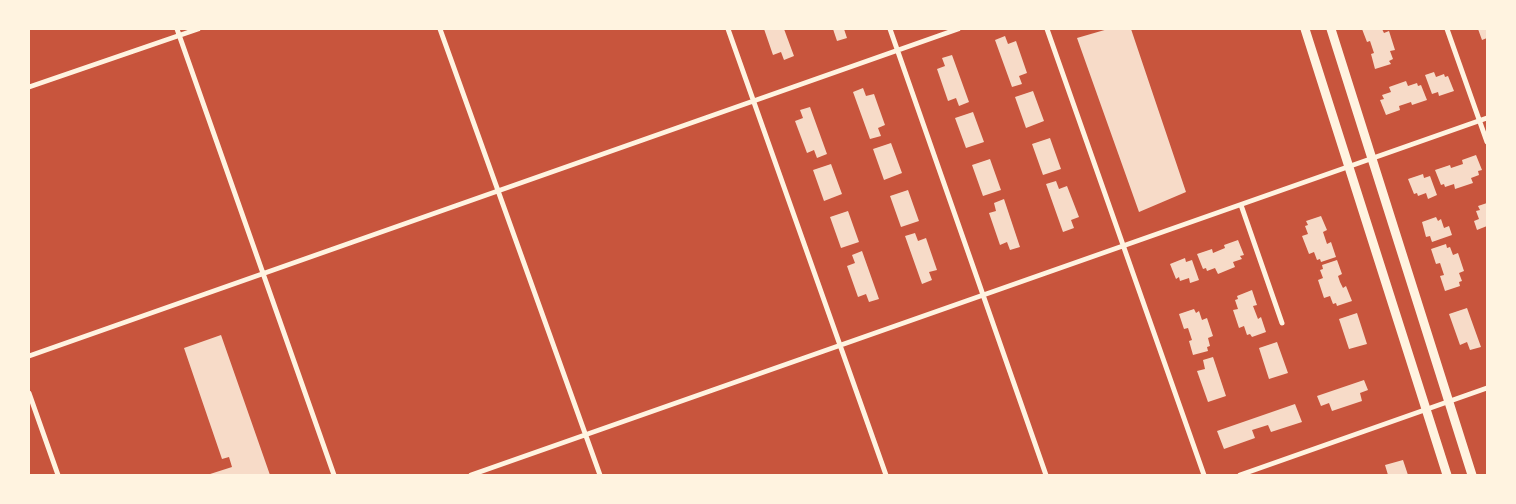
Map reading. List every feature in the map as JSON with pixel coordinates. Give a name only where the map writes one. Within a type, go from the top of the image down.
[{"type":"street","points":[[177,29],[334,475]]},
{"type":"street","points":[[29,87],[198,29]]},
{"type":"street","points":[[440,29],[600,475]]},
{"type":"street","points":[[728,29],[886,475]]},
{"type":"street","points":[[890,29],[1046,475]]},
{"type":"street","points":[[29,356],[499,192],[753,99],[958,29]]},
{"type":"street","points":[[1047,29],[1204,475]]},
{"type":"street","points":[[1305,29],[1447,475]]},
{"type":"street","points":[[1331,29],[1472,475]]},
{"type":"street","points":[[1446,29],[1487,142]]},
{"type":"street","points":[[471,475],[1487,118]]},
{"type":"street","points":[[1241,204],[1282,323]]},
{"type":"street","points":[[1240,475],[1487,388]]},
{"type":"street","points":[[29,393],[58,475]]},
{"type":"building","points":[[764,29],[784,29],[794,56],[784,60],[781,52],[773,55]]},
{"type":"building","points":[[833,29],[844,29],[847,38],[837,41]]},
{"type":"building","points":[[1108,29],[1131,29],[1186,192],[1139,212],[1077,38]]},
{"type":"building","points":[[1362,29],[1382,29],[1384,33],[1389,31],[1395,50],[1390,51],[1393,59],[1389,61],[1391,64],[1375,69],[1371,54],[1374,53],[1370,41],[1367,42]]},
{"type":"building","points":[[1478,29],[1487,29],[1487,38],[1482,40]]},
{"type":"building","points":[[1005,36],[1008,44],[1016,41],[1027,73],[1019,76],[1022,84],[1012,87],[995,40]]},
{"type":"building","points":[[952,55],[969,102],[959,106],[956,98],[948,101],[937,69],[945,66],[942,58]]},
{"type":"building","points":[[1434,72],[1436,77],[1444,74],[1445,77],[1448,76],[1454,91],[1439,96],[1438,92],[1432,94],[1425,75]]},
{"type":"building","points":[[1406,81],[1408,86],[1417,83],[1418,86],[1421,85],[1427,100],[1412,105],[1411,102],[1399,106],[1400,110],[1386,115],[1380,100],[1384,99],[1382,95],[1391,92],[1389,87]]},
{"type":"building","points":[[863,88],[866,96],[874,94],[885,125],[878,128],[881,136],[870,139],[853,92]]},
{"type":"building","points":[[1033,91],[1044,121],[1026,128],[1015,97]]},
{"type":"building","points":[[810,107],[827,154],[817,158],[814,150],[807,153],[795,121],[803,118],[800,110]]},
{"type":"building","points":[[973,112],[984,142],[966,148],[955,118]]},
{"type":"building","points":[[1050,138],[1061,169],[1043,175],[1032,144]]},
{"type":"building","points":[[891,143],[902,173],[884,180],[873,149]]},
{"type":"building","points":[[1476,155],[1482,170],[1478,171],[1479,175],[1471,178],[1473,183],[1455,189],[1454,184],[1445,187],[1444,184],[1441,185],[1435,170],[1450,165],[1451,168],[1463,164],[1462,160]]},
{"type":"building","points":[[990,159],[1001,190],[983,196],[972,165]]},
{"type":"building","points":[[831,164],[842,194],[824,201],[813,170]]},
{"type":"building","points":[[1423,174],[1424,178],[1430,176],[1437,195],[1428,199],[1426,193],[1418,196],[1417,193],[1414,194],[1408,179]]},
{"type":"building","points":[[1056,181],[1059,189],[1067,186],[1079,217],[1071,220],[1074,228],[1063,232],[1046,184]]},
{"type":"building","points":[[908,190],[919,221],[901,227],[890,196]]},
{"type":"building","points":[[1004,199],[1020,247],[1010,250],[1007,242],[1000,245],[989,213],[996,211],[994,203]]},
{"type":"building","points":[[1487,203],[1487,226],[1477,230],[1474,221],[1479,219],[1476,211],[1480,210],[1478,206]]},
{"type":"building","points":[[848,211],[859,242],[841,248],[830,217]]},
{"type":"building","points":[[1321,216],[1327,230],[1323,232],[1327,244],[1331,242],[1336,257],[1321,262],[1320,259],[1317,260],[1314,252],[1309,254],[1302,236],[1308,234],[1305,226],[1308,225],[1306,221]]},
{"type":"building","points":[[1436,217],[1438,221],[1441,219],[1444,228],[1449,226],[1452,235],[1432,242],[1430,236],[1426,237],[1422,222]]},
{"type":"building","points":[[915,233],[918,241],[926,238],[937,270],[929,272],[932,280],[922,284],[905,236]]},
{"type":"building","points":[[1238,240],[1244,255],[1240,256],[1242,259],[1233,262],[1235,267],[1218,274],[1215,268],[1207,271],[1206,268],[1203,269],[1197,254],[1212,249],[1213,253],[1225,248],[1224,245]]},
{"type":"building","points":[[1446,244],[1447,248],[1450,247],[1453,255],[1458,253],[1464,271],[1459,273],[1462,281],[1459,282],[1460,286],[1445,291],[1440,276],[1444,275],[1440,263],[1436,264],[1431,249]]},
{"type":"building","points":[[862,251],[879,299],[869,302],[866,294],[858,297],[847,266],[855,263],[852,255]]},
{"type":"building","points":[[1185,258],[1186,262],[1192,260],[1199,280],[1190,283],[1189,278],[1180,281],[1179,277],[1176,279],[1170,264]]},
{"type":"building","points":[[1337,260],[1342,274],[1338,276],[1340,282],[1343,288],[1346,286],[1352,301],[1337,306],[1336,303],[1333,304],[1330,296],[1324,298],[1318,280],[1323,278],[1320,270],[1323,269],[1322,265]]},
{"type":"building","points":[[1252,290],[1257,305],[1253,306],[1258,319],[1261,317],[1266,332],[1252,337],[1250,334],[1247,335],[1244,326],[1239,328],[1233,310],[1238,309],[1235,300],[1238,299],[1237,296]]},
{"type":"building","points":[[1467,308],[1481,347],[1470,350],[1467,342],[1460,345],[1449,314]]},
{"type":"building","points":[[1194,309],[1196,313],[1199,311],[1202,320],[1207,318],[1213,336],[1208,338],[1210,346],[1207,347],[1208,351],[1193,355],[1189,341],[1192,340],[1188,328],[1184,329],[1179,314]]},
{"type":"building","points":[[1357,313],[1367,344],[1349,349],[1339,319]]},
{"type":"building","points":[[221,335],[270,475],[207,475],[232,467],[229,457],[222,459],[184,348]]},
{"type":"building","points":[[1277,342],[1288,373],[1269,379],[1259,348]]},
{"type":"building","points":[[1213,357],[1226,396],[1208,402],[1197,371],[1205,369],[1203,360]]},
{"type":"building","points":[[1364,380],[1368,390],[1360,393],[1362,401],[1332,411],[1329,403],[1321,406],[1317,396]]},
{"type":"building","points":[[1295,404],[1302,422],[1271,432],[1268,425],[1252,430],[1255,438],[1224,449],[1217,431]]},
{"type":"building","points":[[1403,460],[1408,475],[1388,475],[1385,465]]}]
